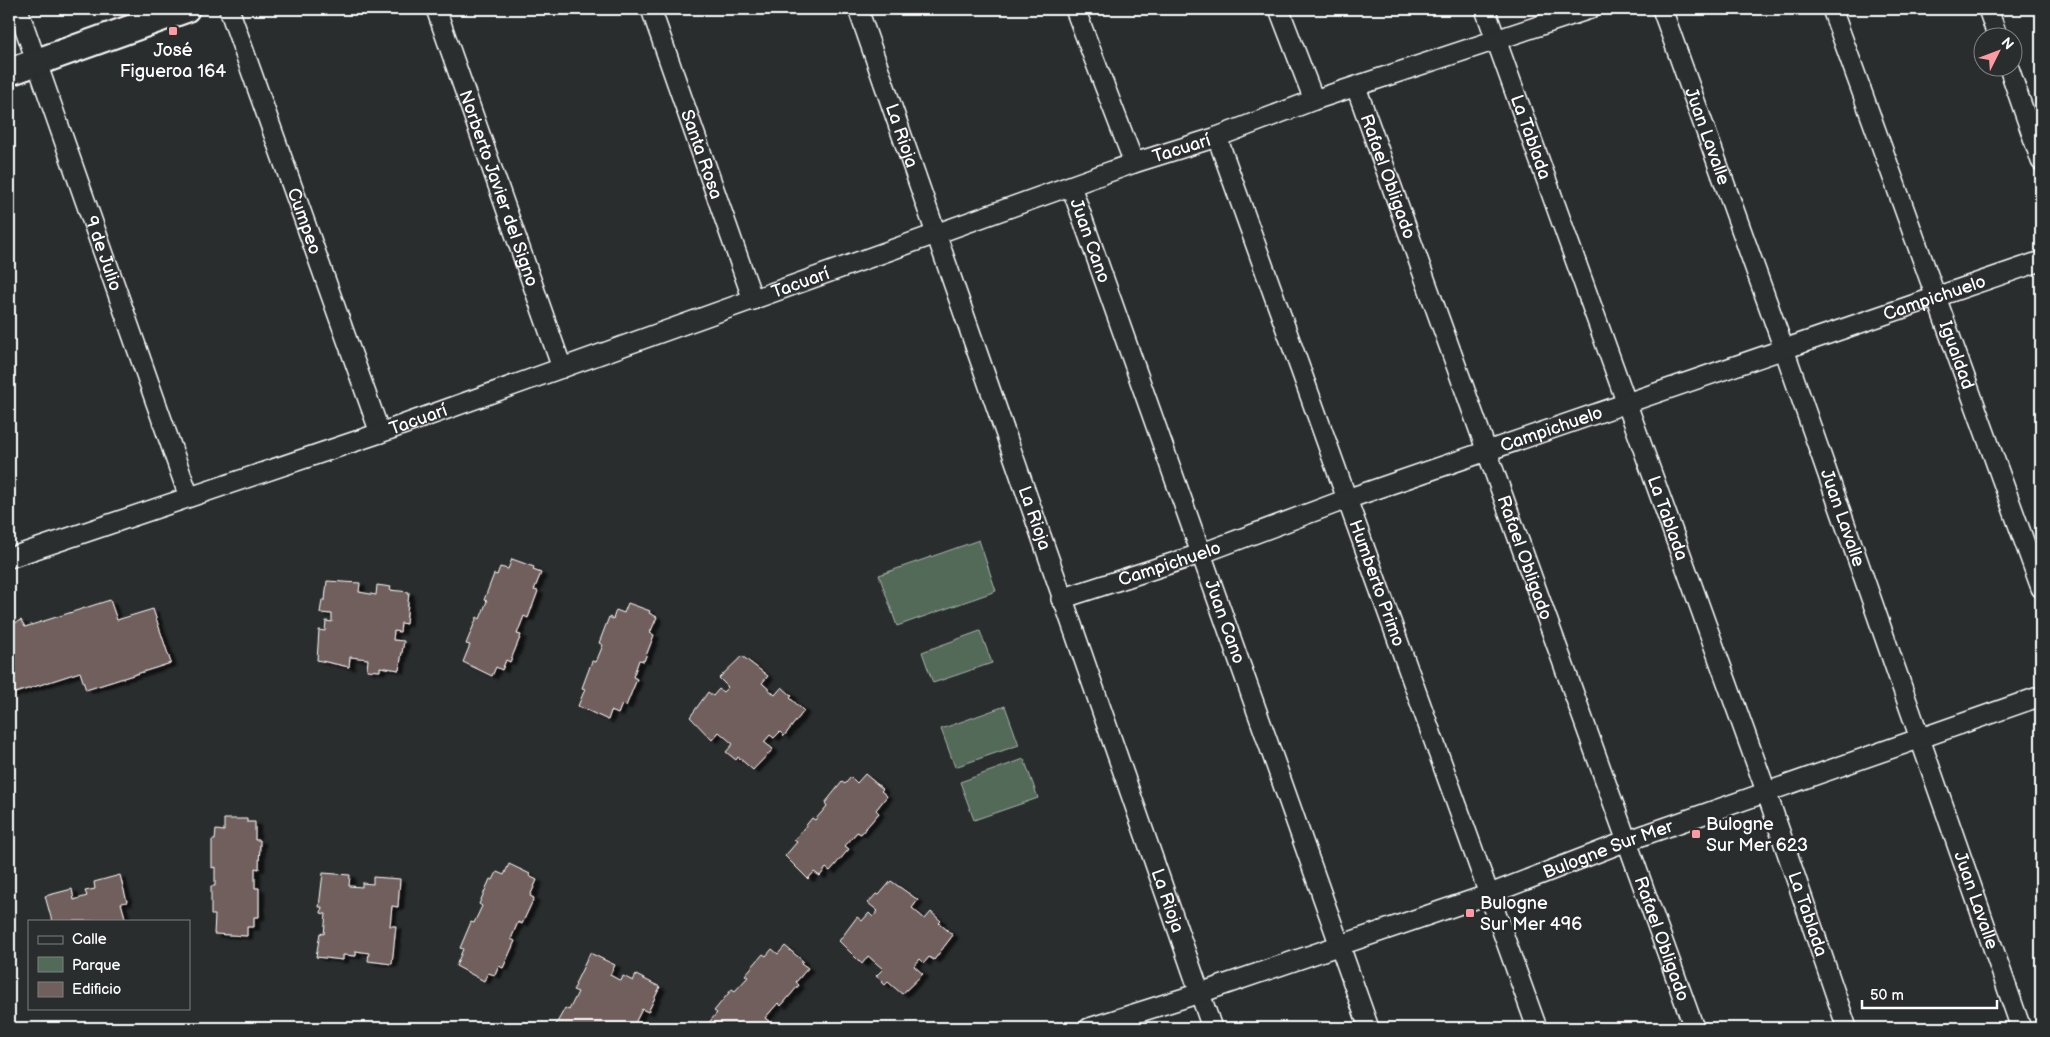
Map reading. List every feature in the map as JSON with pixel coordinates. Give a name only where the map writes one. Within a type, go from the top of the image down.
[{"type":"main road","points":[[9,72],[186,9]]},
{"type":"street","name":"9 de Julio","points":[[18,9],[189,497]]},
{"type":"street","name":"Cumpeo","points":[[230,9],[380,433]]},
{"type":"street","name":"Norberto Javier del Signo","points":[[436,9],[562,368]]},
{"type":"street","name":"Santa Rosa","points":[[651,9],[753,300]]},
{"type":"street","name":"La Rioja","points":[[858,9],[1061,599],[1212,1028]]},
{"type":"street","points":[[1075,9],[1134,163]]},
{"type":"street","points":[[1279,9],[1314,100]]},
{"type":"street","name":"La Tablada","points":[[1485,9],[1766,791],[1847,1028]]},
{"type":"street","name":"Tacuarí","points":[[10,555],[380,433],[1134,163],[1217,137],[1314,100],[1496,42],[1590,9]]},
{"type":"street","name":"Juan Lavalle","points":[[1662,9],[1784,349],[2021,1028]]},
{"type":"street","name":"Igualdad","points":[[1832,9],[2041,588]]},
{"type":"street","points":[[1988,9],[1995,28]]},
{"type":"street","points":[[2012,78],[2041,161]]},
{"type":"street","name":"Rafael Obligado","points":[[1356,87],[1488,450],[1694,1028]]},
{"type":"street","name":"Humberto Primo","points":[[1217,137],[1537,1028]]},
{"type":"street","name":"Juan Cano","points":[[1071,186],[1369,1028]]},
{"type":"street","name":"Campichuelo","points":[[1061,599],[1200,554],[1347,499],[2041,261]]},
{"type":"street","name":"Bulogne Sur Mer","points":[[1089,1028],[1200,993],[1490,894],[1627,841],[1766,791],[2041,696]]},
{"type":"green space","points":[[979,540],[996,591],[897,626],[879,575]]},
{"type":"green space","points":[[980,631],[992,663],[933,683],[922,652]]},
{"type":"green space","points":[[1005,706],[1019,745],[955,767],[941,729]]},
{"type":"green space","points":[[1024,759],[1038,798],[974,820],[960,782]]},
{"type":"building","points":[[512,559],[534,567],[533,570],[541,573],[534,590],[538,591],[528,618],[524,616],[517,634],[521,635],[510,662],[506,660],[502,670],[496,667],[492,676],[463,662],[470,645],[466,644],[477,617],[480,619],[487,601],[484,600],[494,574],[497,575],[500,567],[508,569]]},
{"type":"building","points":[[327,581],[360,583],[359,592],[376,595],[377,585],[391,587],[390,590],[409,592],[406,624],[401,623],[400,632],[394,631],[393,640],[404,641],[399,670],[380,667],[380,671],[367,670],[368,659],[350,657],[349,667],[317,660],[319,630],[325,631],[326,621],[332,622],[332,614],[320,613],[322,600],[325,600]]},
{"type":"building","points":[[110,600],[117,620],[153,609],[171,663],[86,690],[80,672],[9,695],[9,626],[21,620],[25,627]]},
{"type":"building","points":[[628,603],[650,611],[649,613],[657,617],[650,633],[654,635],[644,661],[639,660],[633,677],[637,679],[626,706],[622,704],[618,714],[611,711],[608,720],[578,706],[585,689],[582,688],[592,661],[596,662],[603,645],[599,643],[609,617],[613,619],[616,610],[624,613]]},
{"type":"building","points":[[742,656],[768,676],[762,683],[775,695],[782,687],[792,696],[790,698],[804,711],[784,736],[780,732],[774,738],[770,735],[764,742],[773,749],[753,770],[738,757],[736,760],[726,752],[733,744],[719,732],[712,740],[690,717],[708,692],[713,696],[719,689],[723,692],[728,687],[719,678]]},
{"type":"building","points":[[865,774],[883,789],[881,791],[887,796],[876,810],[879,813],[861,834],[857,832],[845,846],[849,849],[830,871],[826,868],[820,876],[814,872],[808,879],[785,856],[797,842],[794,840],[812,818],[815,820],[827,806],[825,803],[842,782],[845,784],[851,777],[857,783]]},
{"type":"building","points":[[224,819],[247,819],[247,822],[255,822],[255,840],[260,840],[259,869],[255,868],[255,888],[259,888],[259,917],[254,917],[254,927],[247,927],[247,936],[214,934],[215,915],[211,915],[211,886],[215,886],[215,867],[212,868],[212,840],[215,840],[216,830],[224,831]]},
{"type":"building","points":[[509,864],[530,874],[529,876],[537,880],[530,896],[534,898],[522,924],[518,922],[511,939],[515,941],[503,968],[499,966],[495,975],[488,973],[484,981],[456,966],[463,949],[460,948],[471,922],[474,923],[482,906],[479,904],[490,879],[493,880],[497,872],[504,875]]},
{"type":"building","points":[[323,873],[350,875],[349,886],[362,887],[362,883],[373,884],[373,877],[400,879],[398,907],[392,906],[390,926],[396,926],[392,964],[368,961],[369,953],[356,951],[356,956],[343,955],[343,960],[316,957],[320,933],[324,934],[326,914],[321,913],[322,907],[319,907]]},
{"type":"building","points":[[120,875],[127,902],[121,903],[126,920],[52,920],[45,896],[72,889],[74,900],[87,896],[85,891],[95,889],[94,882]]},
{"type":"building","points":[[891,881],[918,900],[912,908],[925,919],[931,912],[941,921],[939,923],[953,935],[934,960],[929,957],[924,963],[920,959],[914,966],[923,974],[902,994],[888,982],[885,985],[876,976],[883,969],[868,956],[862,964],[839,941],[857,917],[862,921],[869,913],[873,917],[878,911],[868,903],[876,894],[879,895]]},
{"type":"building","points":[[785,946],[803,961],[801,963],[808,968],[796,982],[799,985],[781,1006],[778,1003],[765,1018],[769,1021],[762,1028],[705,1027],[717,1013],[714,1011],[732,989],[735,991],[748,977],[745,975],[763,954],[766,956],[772,949],[778,954]]},
{"type":"building","points":[[590,953],[615,965],[610,975],[621,981],[623,976],[633,981],[636,975],[660,987],[648,1012],[642,1009],[633,1027],[636,1028],[554,1028],[565,1008],[569,1010],[578,992],[573,990]]},
{"type":"building","points":[[183,1022],[196,1022],[196,1028],[164,1028],[164,1026],[183,1026]]},
{"type":"building","points":[[215,1023],[246,1026],[246,1028],[214,1028]]},
{"type":"place","name":"José Figueroa 164","points":[[173,31]]},
{"type":"place","name":"Bulogne Sur Mer 623","points":[[1696,834]]},
{"type":"place","name":"Bulogne Sur Mer 496","points":[[1470,913]]}]
